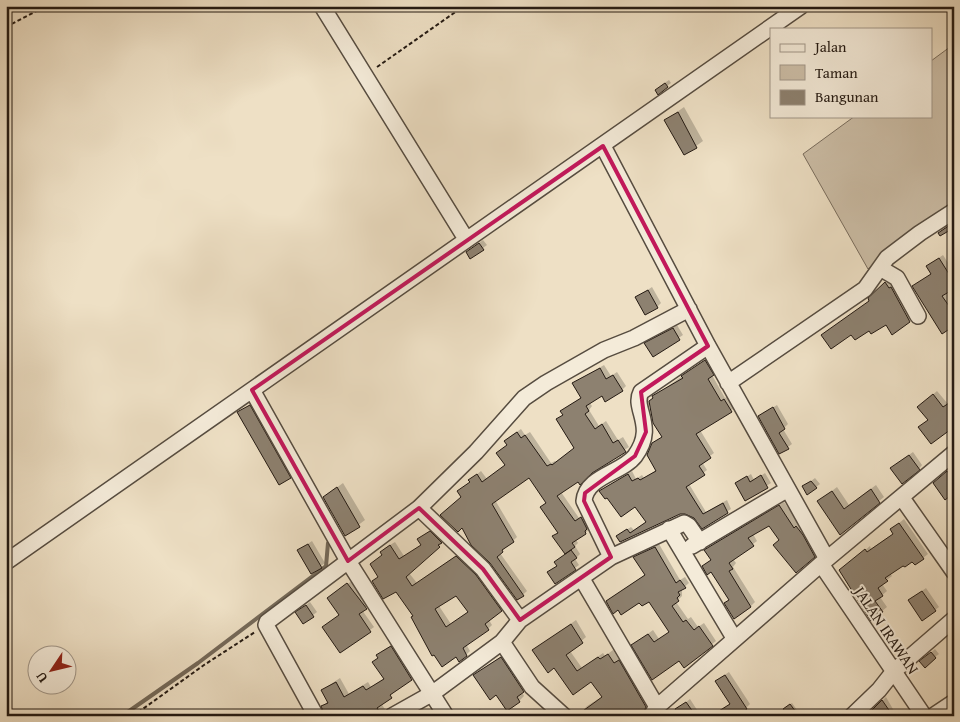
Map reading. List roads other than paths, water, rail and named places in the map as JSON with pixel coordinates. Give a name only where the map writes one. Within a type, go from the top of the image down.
[{"type":"street","points":[[322,6],[466,239]]},
{"type":"street","points":[[6,562],[801,6]]},
{"type":"street","name":"JALAN IRAWAN","points":[[603,146],[708,346],[788,489],[824,562],[924,716]]},
{"type":"street","points":[[728,383],[865,288],[898,249],[954,211]]},
{"type":"street","points":[[880,268],[890,272],[896,278],[918,316]]},
{"type":"street","points":[[316,716],[266,625],[270,620],[419,508],[452,477],[524,398],[546,383],[604,350],[634,338],[688,308]]},
{"type":"street","points":[[611,557],[584,500],[585,494],[592,485],[625,465],[635,456],[646,432],[639,402],[641,392],[708,346]]},
{"type":"street","points":[[252,390],[348,561],[446,716]]},
{"type":"street","points":[[582,579],[654,711],[734,638],[954,454]]},
{"type":"street","points":[[683,552],[788,489]]},
{"type":"street","points":[[902,498],[954,572]]},
{"type":"street","points":[[419,508],[483,569],[520,620]]},
{"type":"street","points":[[392,716],[432,693],[502,642],[508,632],[520,620],[582,579],[611,557],[669,529],[686,523],[700,542]]},
{"type":"street","points":[[669,529],[734,638]]},
{"type":"street","points":[[852,716],[879,690],[894,671],[954,619]]},
{"type":"street","points":[[502,642],[532,687],[564,716]]},
{"type":"street","points":[[933,716],[954,702]]},
{"type":"waterway","points":[[122,716],[198,663],[326,566],[328,543]]}]
